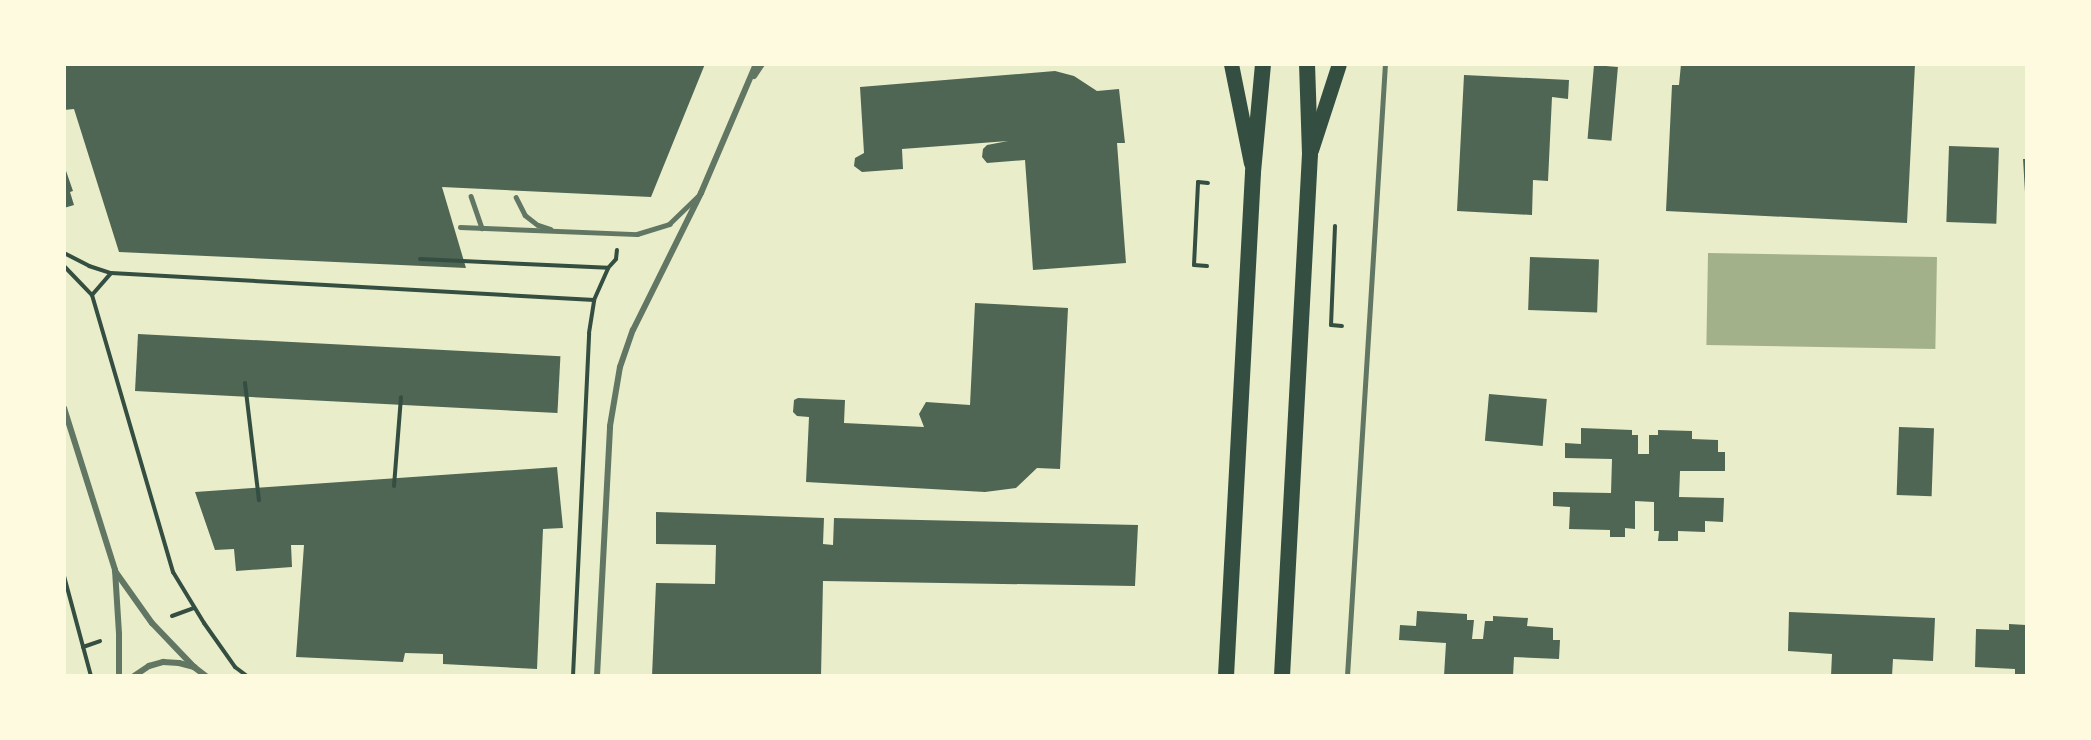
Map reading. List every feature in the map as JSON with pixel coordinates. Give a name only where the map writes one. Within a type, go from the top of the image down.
[{"type":"highway","points":[[1226,675],[1253,172],[1263,64]]},
{"type":"highway","points":[[1282,675],[1310,154],[1306,64]]},
{"type":"main road","points":[[1310,154],[1339,64]]},
{"type":"main road","points":[[1231,65],[1253,172]]},
{"type":"street","points":[[597,675],[613,396],[633,330],[701,193],[752,78],[756,64]]},
{"type":"street","points":[[752,78],[762,64]]},
{"type":"street","points":[[64,408],[115,570],[119,675]]},
{"type":"street","points":[[115,570],[152,623],[194,668]]},
{"type":"street","points":[[134,675],[149,666],[164,662],[179,663],[206,675]]},
{"type":"lane","points":[[1347,675],[1385,64]]},
{"type":"lane","points":[[460,227],[637,234],[669,224],[684,212],[701,193]]},
{"type":"lane","points":[[471,196],[482,228]]},
{"type":"lane","points":[[516,197],[525,214],[538,225],[555,232]]},
{"type":"path","points":[[1207,266],[1194,265],[1198,182],[1208,183]]},
{"type":"path","points":[[1335,226],[1331,325],[1342,326]]},
{"type":"path","points":[[64,253],[89,266],[111,273],[594,300]]},
{"type":"path","points":[[420,259],[608,268]]},
{"type":"path","points":[[573,675],[586,376],[594,300],[608,268],[616,259]]},
{"type":"path","points":[[64,266],[92,295],[173,572],[204,623],[235,667],[247,675]]},
{"type":"path","points":[[92,295],[111,273]]},
{"type":"path","points":[[245,383],[259,500]]},
{"type":"path","points":[[394,486],[401,397]]},
{"type":"path","points":[[64,576],[91,675]]},
{"type":"shaded area","points":[[1708,253],[1937,257],[1935,349],[1706,345]]},
{"type":"building","points":[[64,64],[705,64],[651,197],[442,187],[466,268],[119,252],[74,109],[64,110]]},
{"type":"building","points":[[1681,64],[1915,64],[1907,223],[1666,211],[1672,85],[1679,85]]},
{"type":"building","points":[[1594,65],[1618,67],[1611,141],[1588,139]]},
{"type":"building","points":[[1055,71],[1074,76],[1097,91],[1119,89],[1125,143],[1117,143],[1126,263],[1033,270],[1025,160],[987,163],[982,157],[983,149],[987,145],[1008,141],[902,149],[903,169],[862,172],[854,166],[855,158],[864,153],[860,87]]},
{"type":"building","points":[[1464,75],[1569,80],[1568,99],[1552,97],[1548,181],[1533,180],[1532,215],[1457,211]]},
{"type":"building","points":[[1949,146],[1999,148],[1996,224],[1946,222]]},
{"type":"building","points":[[2023,159],[2026,159],[2026,192],[2025,192]]},
{"type":"building","points":[[64,165],[73,191],[70,192],[74,205],[64,208]]},
{"type":"building","points":[[1530,257],[1599,259],[1597,312],[1528,310]]},
{"type":"building","points":[[975,303],[1068,308],[1060,469],[1037,468],[1016,488],[985,492],[806,482],[809,417],[797,416],[793,412],[794,400],[798,398],[845,400],[844,423],[924,427],[919,414],[926,402],[970,405]]},
{"type":"building","points":[[138,334],[560,356],[557,413],[135,391]]},
{"type":"building","points":[[1489,394],[1547,399],[1543,446],[1485,441]]},
{"type":"building","points":[[1899,427],[1934,428],[1932,496],[1897,495]]},
{"type":"building","points":[[1581,428],[1632,430],[1632,435],[1638,435],[1638,454],[1649,454],[1649,435],[1658,435],[1658,430],[1692,431],[1692,439],[1718,440],[1718,452],[1725,452],[1725,471],[1680,471],[1679,497],[1724,498],[1723,522],[1705,521],[1705,532],[1678,531],[1678,541],[1658,541],[1659,531],[1654,531],[1654,502],[1635,501],[1635,529],[1625,528],[1625,537],[1610,537],[1610,530],[1569,529],[1570,507],[1553,506],[1553,492],[1611,493],[1612,459],[1565,458],[1565,443],[1581,444]]},
{"type":"building","points":[[557,467],[563,528],[543,529],[537,669],[443,664],[443,654],[405,653],[403,662],[296,657],[304,545],[291,545],[292,567],[236,571],[234,549],[215,550],[195,492]]},
{"type":"building","points":[[656,512],[824,518],[823,544],[833,545],[834,518],[1138,525],[1135,586],[823,581],[821,676],[652,676],[656,583],[715,584],[716,545],[656,544]]},
{"type":"building","points":[[1417,611],[1467,614],[1467,620],[1474,620],[1472,639],[1483,639],[1485,621],[1493,621],[1493,616],[1528,618],[1527,626],[1553,628],[1553,640],[1560,640],[1559,659],[1514,657],[1513,676],[1444,676],[1446,643],[1399,640],[1400,625],[1416,626]]},
{"type":"building","points":[[1789,612],[1935,618],[1933,661],[1893,659],[1892,676],[1831,676],[1832,654],[1788,651]]},
{"type":"building","points":[[2009,624],[2026,625],[2026,676],[2015,676],[2015,669],[1975,667],[1976,629],[2009,630]]}]
